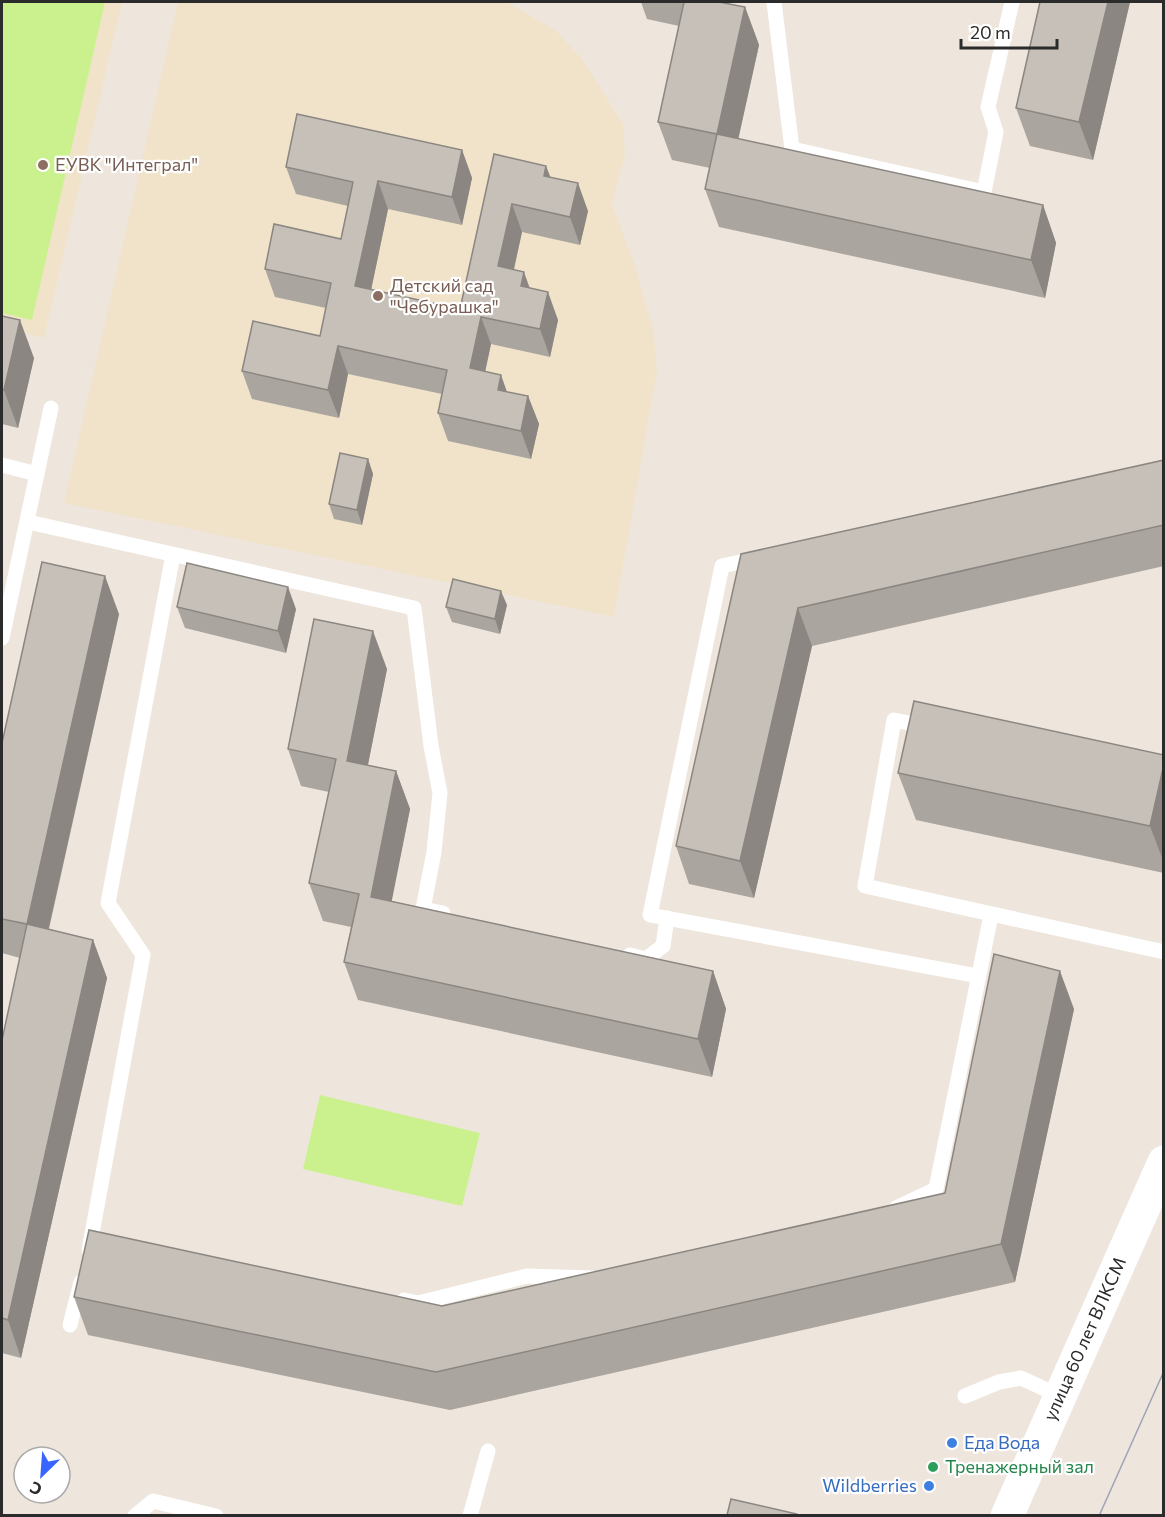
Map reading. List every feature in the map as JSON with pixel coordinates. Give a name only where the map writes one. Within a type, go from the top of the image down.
[{"type":"street","name":"улица 60 лет ВЛКСМ","points":[[1007,1515],[1164,1162]]},
{"type":"lane","points":[[774,2],[792,149],[984,192],[996,132],[988,107],[1012,2]]},
{"type":"lane","points":[[2,638],[51,408]]},
{"type":"lane","points":[[2,465],[37,474]]},
{"type":"lane","points":[[28,522],[414,608],[431,746],[440,793],[434,852],[423,909],[458,917]]},
{"type":"lane","points":[[70,1325],[98,1238],[143,955],[108,903],[173,555]]},
{"type":"lane","points":[[768,555],[722,566],[650,915],[978,975]]},
{"type":"lane","points":[[941,730],[894,720],[865,886],[1164,952]]},
{"type":"lane","points":[[882,1212],[894,1209],[936,1189],[991,915]]},
{"type":"lane","points":[[610,951],[646,959],[663,946],[667,918]]},
{"type":"lane","points":[[395,1298],[418,1303],[527,1276],[603,1278]]},
{"type":"lane","points":[[965,1396],[999,1382],[1022,1378],[1060,1396]]},
{"type":"lane","points":[[470,1515],[488,1451]]},
{"type":"lane","points":[[135,1515],[153,1501],[216,1515]]},
{"type":"shaded area","name":"ЕУВК \"Интеграл\"","points":[[2,2],[122,2],[44,338],[2,328]]},
{"type":"shaded area","name":"Детский сад \"Чебурашка\"","points":[[178,2],[507,2],[556,31],[581,58],[623,124],[625,155],[612,204],[634,263],[653,329],[657,371],[614,617],[64,503]]},
{"type":"green space","name":"ЕУВК \"Интеграл\"","points":[[2,2],[105,2],[32,320],[2,313]]},
{"type":"green space","points":[[320,1095],[480,1133],[462,1206],[303,1169]]},
{"type":"building","points":[[684,2],[719,2],[745,7],[717,134],[658,122]]},
{"type":"building","points":[[1040,2],[1108,2],[1079,122],[1016,108]]},
{"type":"building","points":[[297,114],[462,150],[452,197],[378,181],[355,286],[460,309],[494,154],[546,166],[544,176],[578,183],[570,217],[512,204],[498,266],[524,272],[521,286],[548,292],[540,329],[481,317],[470,368],[501,375],[498,390],[528,396],[521,431],[438,413],[447,370],[338,346],[328,390],[242,371],[253,321],[320,336],[331,283],[265,269],[274,224],[341,239],[353,182],[286,167]]},
{"type":"building","points":[[717,134],[1043,205],[1031,260],[705,189]]},
{"type":"building","points":[[2,316],[20,320],[4,390],[2,390]]},
{"type":"building","points":[[340,453],[368,459],[357,510],[329,504]]},
{"type":"building","points":[[1164,460],[1164,525],[798,608],[740,861],[676,846],[741,554]]},
{"type":"building","points":[[42,562],[105,576],[27,924],[2,919],[2,743]]},
{"type":"building","points":[[187,563],[288,587],[278,631],[177,607]]},
{"type":"building","points":[[453,579],[501,591],[495,619],[446,607]]},
{"type":"building","points":[[314,619],[373,631],[347,761],[396,771],[371,897],[713,971],[698,1039],[344,962],[359,894],[309,883],[336,759],[288,749]]},
{"type":"building","points":[[914,701],[1164,755],[1150,826],[898,773]]},
{"type":"building","points":[[27,924],[93,940],[8,1320],[2,1318],[2,1040]]},
{"type":"building","points":[[994,954],[1060,971],[1001,1244],[436,1372],[74,1297],[89,1230],[442,1306],[945,1193]]},
{"type":"building","points":[[731,1499],[797,1514],[797,1515],[727,1515]]},
{"type":"tram line","points":[[1099,1516],[1164,1371]]},
{"type":"place","name":"ЕУВК \"Интеграл\"","points":[[43,165]]},
{"type":"place","name":"Детский сад \"Чебурашка\"","points":[[378,296]]},
{"type":"place","name":"Еда Вода","points":[[952,1443]]},
{"type":"place","name":"Тренажерный зал","points":[[933,1467]]},
{"type":"place","name":"Wildberries","points":[[929,1486]]}]
